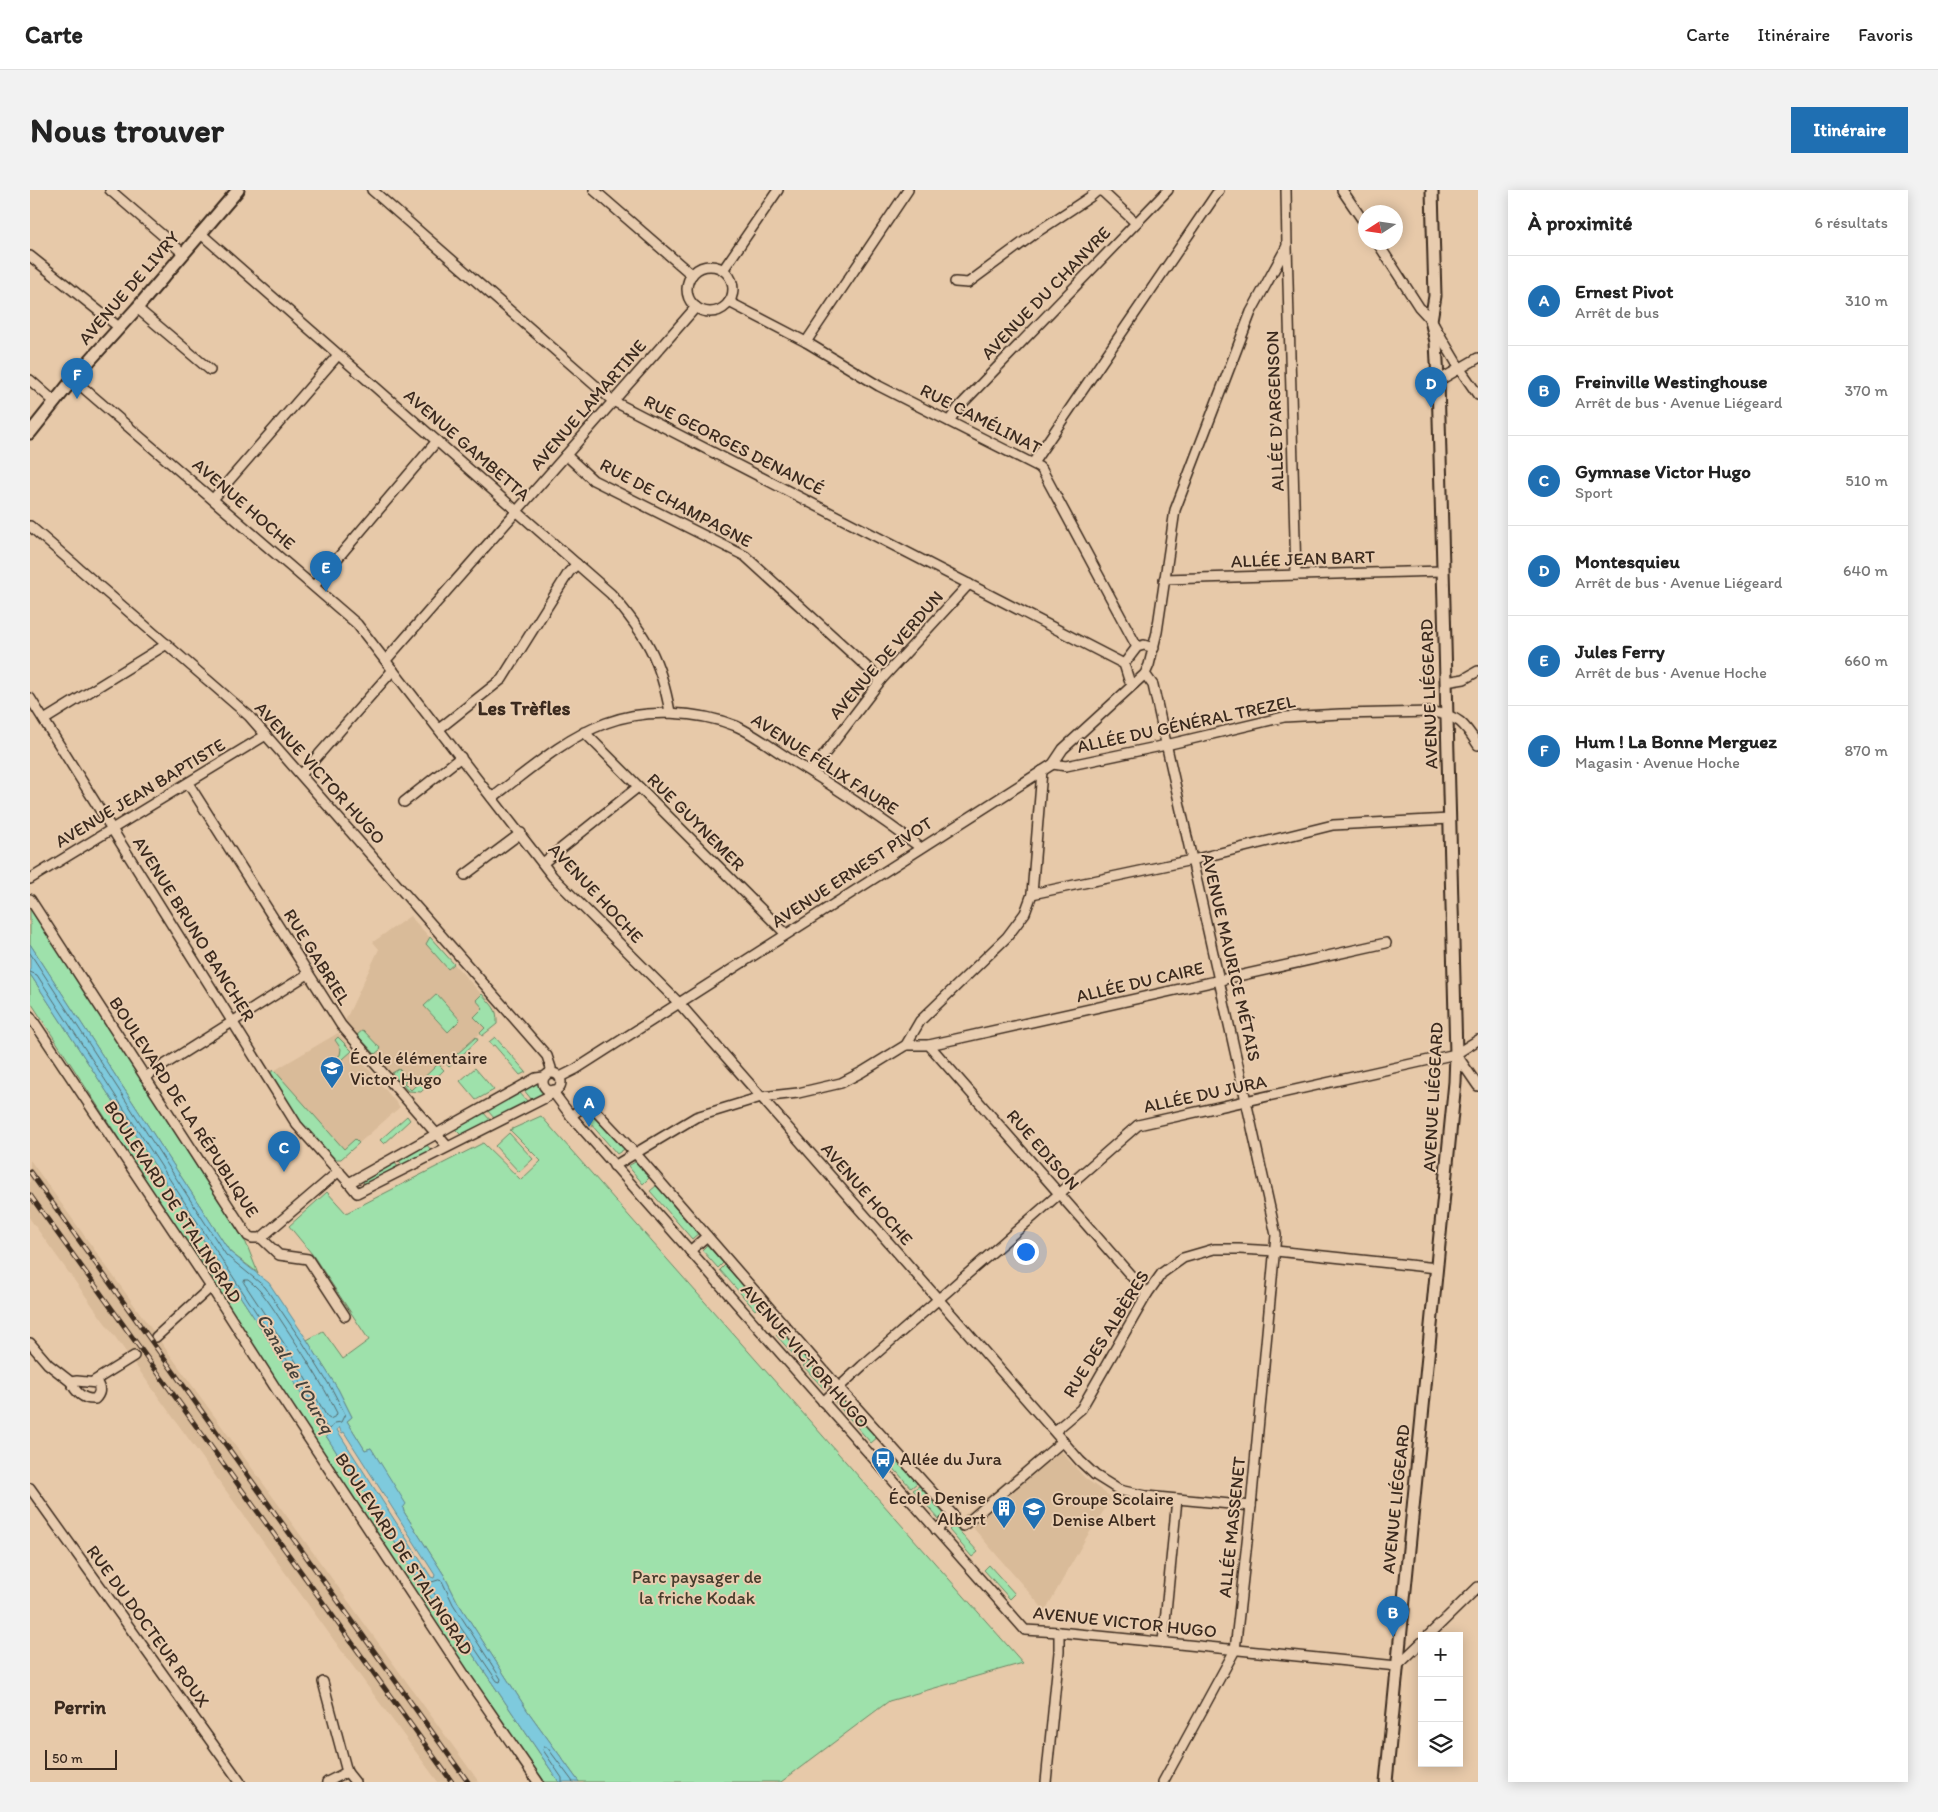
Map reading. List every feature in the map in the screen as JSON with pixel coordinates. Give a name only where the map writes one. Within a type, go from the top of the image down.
[{"type":"street","points":[[110,190],[183,253]]},
{"type":"street","name":"AVENUE DE LIVRY","points":[[30,433],[72,379],[120,328],[238,190]]},
{"type":"street","name":"RUE GEORGES DENANCÉ","points":[[372,190],[613,401],[1124,664]]},
{"type":"street","points":[[594,190],[692,275]]},
{"type":"street","points":[[723,270],[778,190]]},
{"type":"street","points":[[806,342],[908,190]]},
{"type":"street","points":[[955,282],[968,283],[1098,190],[1104,192],[1136,223]]},
{"type":"street","name":"AVENUE DU CHANVRE","points":[[949,421],[959,407],[1168,190]]},
{"type":"street","points":[[1033,463],[1219,190]]},
{"type":"street","name":"ALLÉE D'ARGENSON","points":[[1286,190],[1296,575]]},
{"type":"street","points":[[1342,190],[1358,213]]},
{"type":"street","name":"AVENUE LIÉGEARD","points":[[1386,1782],[1437,1268],[1456,1054],[1438,381],[1436,342],[1431,320],[1435,296],[1432,190]]},
{"type":"street","name":"AVENUE GAMBETTA","points":[[200,233],[611,594],[635,622],[656,656],[666,687],[670,712]]},
{"type":"street","points":[[1145,674],[1154,648],[1176,510],[1251,312],[1287,246]]},
{"type":"street","points":[[1382,250],[1419,307],[1431,320],[1478,395]]},
{"type":"street","points":[[30,256],[120,328]]},
{"type":"street","points":[[706,267],[717,267],[723,270],[732,285],[733,291],[729,302],[720,310],[714,312],[701,310],[696,307],[687,292],[688,281],[692,275],[700,268],[706,267]]},
{"type":"street","name":"RUE CAMÉLINAT","points":[[729,302],[806,342],[879,386],[1033,463],[1042,470],[1137,646]]},
{"type":"street","name":"AVENUE LAMARTINE","points":[[386,660],[696,307]]},
{"type":"street","points":[[137,308],[210,370]]},
{"type":"street","points":[[213,499],[338,355]]},
{"type":"street","points":[[1438,381],[1478,358]]},
{"type":"street","name":"AVENUE HOCHE","points":[[72,379],[357,624],[543,863],[567,891],[678,1002],[937,1299],[1095,1475],[1119,1490],[1146,1496],[1251,1506]]},
{"type":"street","points":[[30,380],[55,402]]},
{"type":"street","points":[[314,586],[437,441]]},
{"type":"street","name":"RUE DE CHAMPAGNE","points":[[566,455],[593,480],[745,556],[881,680]]},
{"type":"street","name":"AVENUE VICTOR HUGO","points":[[30,526],[249,716],[547,1056],[551,1068],[547,1075]]},
{"type":"street","points":[[438,729],[502,679],[569,572],[577,564]]},
{"type":"street","name":"ALLÉE JEAN BART","points":[[1164,578],[1442,571]]},
{"type":"street","name":"AVENUE DE VERDUN","points":[[812,772],[881,680],[969,584]]},
{"type":"street","points":[[44,720],[167,644]]},
{"type":"street","points":[[1134,684],[1128,680],[1124,664],[1137,646],[1144,645],[1154,648]]},
{"type":"street","points":[[301,775],[393,670]]},
{"type":"street","points":[[1446,682],[1464,679],[1478,671]]},
{"type":"street","name":"AVENUE ERNEST PIVOT","points":[[560,1077],[576,1069],[1053,764],[1063,750],[1145,674]]},
{"type":"street","name":"AVENUE MAURICE MÉTAIS","points":[[1145,674],[1153,685],[1247,1101],[1276,1235],[1276,1250]]},
{"type":"street","name":"AVENUE BRUNO BANCHER","points":[[30,698],[297,1125],[338,1171]]},
{"type":"street","name":"AVENUE FÉLIX FAURE","points":[[492,798],[570,739],[584,732],[608,722],[642,715],[670,712],[692,714],[737,726],[879,816],[921,848]]},
{"type":"street","name":"ALLÉE DU GÉNÉRAL TREZEL","points":[[1053,764],[1066,766],[1284,717],[1432,712],[1447,714]]},
{"type":"street","points":[[1447,714],[1464,724],[1478,745]]},
{"type":"street","name":"RUE GUYNEMER","points":[[584,732],[786,934]]},
{"type":"street","name":"AVENUE JEAN BAPTISTE","points":[[30,879],[266,735]]},
{"type":"street","points":[[404,802],[461,757]]},
{"type":"street","points":[[614,1166],[696,1117],[761,1097],[798,1094],[840,1083],[906,1045],[920,1020],[1007,937],[1025,913],[1032,894],[1042,771]]},
{"type":"street","name":"RUE GABRIEL","points":[[188,783],[341,1025],[447,1146]]},
{"type":"street","points":[[543,863],[638,787]]},
{"type":"street","points":[[1032,894],[1192,860],[1333,825],[1450,819]]},
{"type":"street","points":[[465,875],[521,833]]},
{"type":"street","name":"BOULEVARD DE LA RÉPUBLIQUE","points":[[30,899],[245,1233],[252,1238],[261,1238],[338,1171]]},
{"type":"street","name":"ALLÉE DU CAIRE","points":[[929,1045],[1386,942]]},
{"type":"street","points":[[145,1077],[308,974]]},
{"type":"street","name":"BOULEVARD DE STALINGRAD","points":[[30,1016],[211,1286],[278,1392],[468,1680],[538,1782]]},
{"type":"street","name":"ALLÉE DU JURA","points":[[824,1402],[937,1299],[1138,1125],[1456,1054],[1478,1040]]},
{"type":"street","points":[[906,1045],[929,1045]]},
{"type":"street","name":"RUE EDISON","points":[[929,1045],[1147,1294]]},
{"type":"street","points":[[1456,1054],[1478,1086]]},
{"type":"street","points":[[338,1171],[357,1193],[546,1097],[561,1084],[560,1077],[555,1073],[536,1078],[349,1183]]},
{"type":"street","points":[[547,1075],[544,1085],[553,1091]]},
{"type":"street","name":"AVENUE VICTOR HUGO","points":[[553,1091],[571,1116],[614,1166],[1025,1630],[1397,1666]]},
{"type":"street","name":"AVENUE VICTOR HUGO","points":[[571,1116],[588,1103],[636,1154],[839,1388],[953,1515],[936,1530]]},
{"type":"street","points":[[690,1251],[707,1236]]},
{"type":"street","points":[[261,1238],[279,1255],[308,1259],[345,1316]]},
{"type":"street","name":"RUE DES ALBÈRES","points":[[1055,1430],[1081,1409],[1147,1294],[1162,1273],[1183,1258],[1214,1249],[1276,1250],[1437,1268]]},
{"type":"street","name":"ALLÉE MASSENET","points":[[1235,1650],[1276,1250]]},
{"type":"street","points":[[156,1338],[211,1286]]},
{"type":"street","points":[[30,1343],[48,1364],[71,1382],[74,1389],[86,1398],[90,1399],[98,1396],[99,1386],[94,1381]]},
{"type":"street","points":[[71,1382],[94,1381],[134,1356]]},
{"type":"street","points":[[963,1526],[1063,1441]]},
{"type":"street","name":"RUE DU DOCTEUR ROUX","points":[[30,1488],[240,1782]]},
{"type":"street","points":[[1163,1642],[1177,1499]]},
{"type":"street","points":[[1432,1632],[1478,1587]]},
{"type":"street","points":[[1046,1782],[1059,1652],[1059,1632]]},
{"type":"street","points":[[1397,1666],[1418,1646]]},
{"type":"street","points":[[1163,1782],[1235,1650]]},
{"type":"street","points":[[323,1682],[347,1772],[355,1782]]},
{"type":"street","points":[[327,1782],[347,1772]]},
{"type":"shaded area","points":[[410,916],[497,1011],[497,1018],[416,1092],[408,1091],[345,1021],[379,949],[373,942]]},
{"type":"shaded area","name":"École élémentaire Victor Hugo","points":[[338,1033],[400,1107],[341,1159],[334,1159],[270,1073]]},
{"type":"shaded area","points":[[30,1160],[479,1782],[438,1782],[341,1650],[30,1219]]},
{"type":"shaded area","name":"Groupe Scolaire Denise Albert","points":[[1053,1442],[1085,1478],[1112,1498],[1086,1538],[1045,1611],[963,1516]]},
{"type":"green space","points":[[30,907],[246,1243],[258,1273],[230,1252],[30,944]]},
{"type":"green space","points":[[430,937],[454,964],[448,969],[426,944]]},
{"type":"green space","points":[[30,974],[285,1365],[314,1417],[360,1489],[363,1490],[421,1585],[453,1625],[559,1782],[545,1782],[526,1758],[287,1399],[30,1001]]},
{"type":"green space","points":[[437,994],[460,1020],[448,1032],[424,1006]]},
{"type":"green space","points":[[482,994],[493,1007],[497,1024],[482,1036],[480,1033],[485,1028],[474,1017],[483,1008],[476,1000]]},
{"type":"green space","points":[[363,1030],[381,1049],[375,1054],[357,1035]]},
{"type":"green space","points":[[338,1037],[352,1051],[326,1074],[321,1069],[340,1055],[341,1049],[335,1040]]},
{"type":"green space","points":[[476,1037],[478,1040],[449,1067],[446,1064]]},
{"type":"green space","points":[[495,1037],[526,1072],[520,1075],[494,1045],[492,1046],[489,1042]]},
{"type":"green space","points":[[438,1064],[444,1070],[421,1092],[408,1091],[392,1073],[399,1069],[408,1077],[404,1083],[411,1090]]},
{"type":"green space","points":[[475,1068],[494,1090],[476,1100],[460,1081]]},
{"type":"green space","points":[[274,1070],[344,1149],[355,1139],[359,1143],[341,1159],[334,1159],[301,1124],[270,1073]]},
{"type":"green space","points":[[538,1082],[544,1093],[532,1100],[523,1089]]},
{"type":"green space","points":[[519,1092],[528,1102],[495,1119],[487,1110]]},
{"type":"green space","points":[[588,1111],[619,1144],[621,1143],[626,1148],[617,1154],[583,1115]]},
{"type":"green space","points":[[483,1112],[491,1121],[462,1136],[454,1128]]},
{"type":"green space","points":[[407,1116],[410,1120],[384,1144],[380,1140]]},
{"type":"green space","name":"Parc paysager de la friche Kodak","points":[[541,1116],[1023,1663],[889,1701],[781,1782],[579,1782],[527,1710],[457,1601],[444,1575],[404,1512],[405,1504],[371,1448],[365,1450],[347,1421],[352,1417],[338,1389],[307,1340],[323,1331],[343,1359],[369,1340],[312,1254],[289,1226],[327,1192],[346,1213],[483,1143],[521,1180],[541,1161],[510,1130]]},
{"type":"green space","points":[[509,1133],[533,1159],[519,1172],[495,1146]]},
{"type":"green space","points":[[426,1144],[432,1151],[403,1166],[398,1159]]},
{"type":"green space","points":[[637,1161],[646,1171],[644,1173],[649,1178],[643,1184],[628,1166]]},
{"type":"green space","points":[[394,1162],[399,1168],[366,1185],[361,1180]]},
{"type":"green space","points":[[656,1186],[659,1189],[661,1187],[673,1201],[671,1203],[690,1225],[692,1223],[700,1232],[692,1239],[650,1191]]},
{"type":"green space","points":[[707,1245],[723,1263],[718,1268],[702,1250]]},
{"type":"green space","points":[[725,1265],[754,1298],[757,1296],[762,1303],[755,1310],[720,1270]]},
{"type":"green space","points":[[784,1327],[790,1334],[788,1337],[807,1359],[801,1363],[776,1335]]},
{"type":"green space","points":[[809,1361],[828,1385],[824,1389],[803,1366]]},
{"type":"green space","points":[[841,1397],[870,1431],[874,1429],[879,1436],[871,1443],[835,1402]]},
{"type":"green space","points":[[887,1444],[895,1453],[893,1456],[917,1483],[911,1488],[883,1456],[889,1451],[885,1446]]},
{"type":"green space","points":[[919,1486],[944,1514],[939,1519],[913,1490]]},
{"type":"green space","points":[[954,1525],[978,1552],[972,1557],[949,1530]]},
{"type":"green space","points":[[989,1565],[1015,1594],[1010,1599],[984,1570]]},
{"type":"water","name":"Canal de l'Ourcq","points":[[30,944],[230,1252],[269,1283],[307,1340],[338,1389],[352,1417],[347,1421],[365,1450],[371,1448],[406,1504],[403,1508],[404,1512],[444,1575],[457,1601],[527,1710],[579,1782],[559,1782],[453,1625],[421,1585],[363,1490],[360,1489],[314,1417],[285,1365],[30,974]],"holes":[[[339,1427],[342,1433],[344,1432],[435,1575],[434,1578],[431,1577],[337,1430]]]},
{"type":"railway","points":[[30,1172],[468,1782]]},
{"type":"railway","points":[[30,1195],[452,1782]]},
{"type":"place","name":"Hum ! La Bonne Merguez","points":[[77,399]]},
{"type":"place","name":"Montesquieu","points":[[1431,408]]},
{"type":"place","name":"Jules Ferry","points":[[326,592]]},
{"type":"place","name":"École élémentaire Victor Hugo","points":[[332,1089]]},
{"type":"place","name":"Ernest Pivot","points":[[589,1127]]},
{"type":"place","name":"Gymnase Victor Hugo","points":[[284,1172]]},
{"type":"place","name":"Allée du Jura","points":[[883,1480]]},
{"type":"place","name":"École Denise Albert","points":[[1004,1529]]},
{"type":"place","name":"Groupe Scolaire Denise Albert","points":[[1034,1530]]},
{"type":"place","name":"Freinville Westinghouse","points":[[1393,1637]]},
{"type":"district","name":"Les Trèfles","points":[[524,708]]},
{"type":"district","name":"Perrin","points":[[80,1707]]}]
